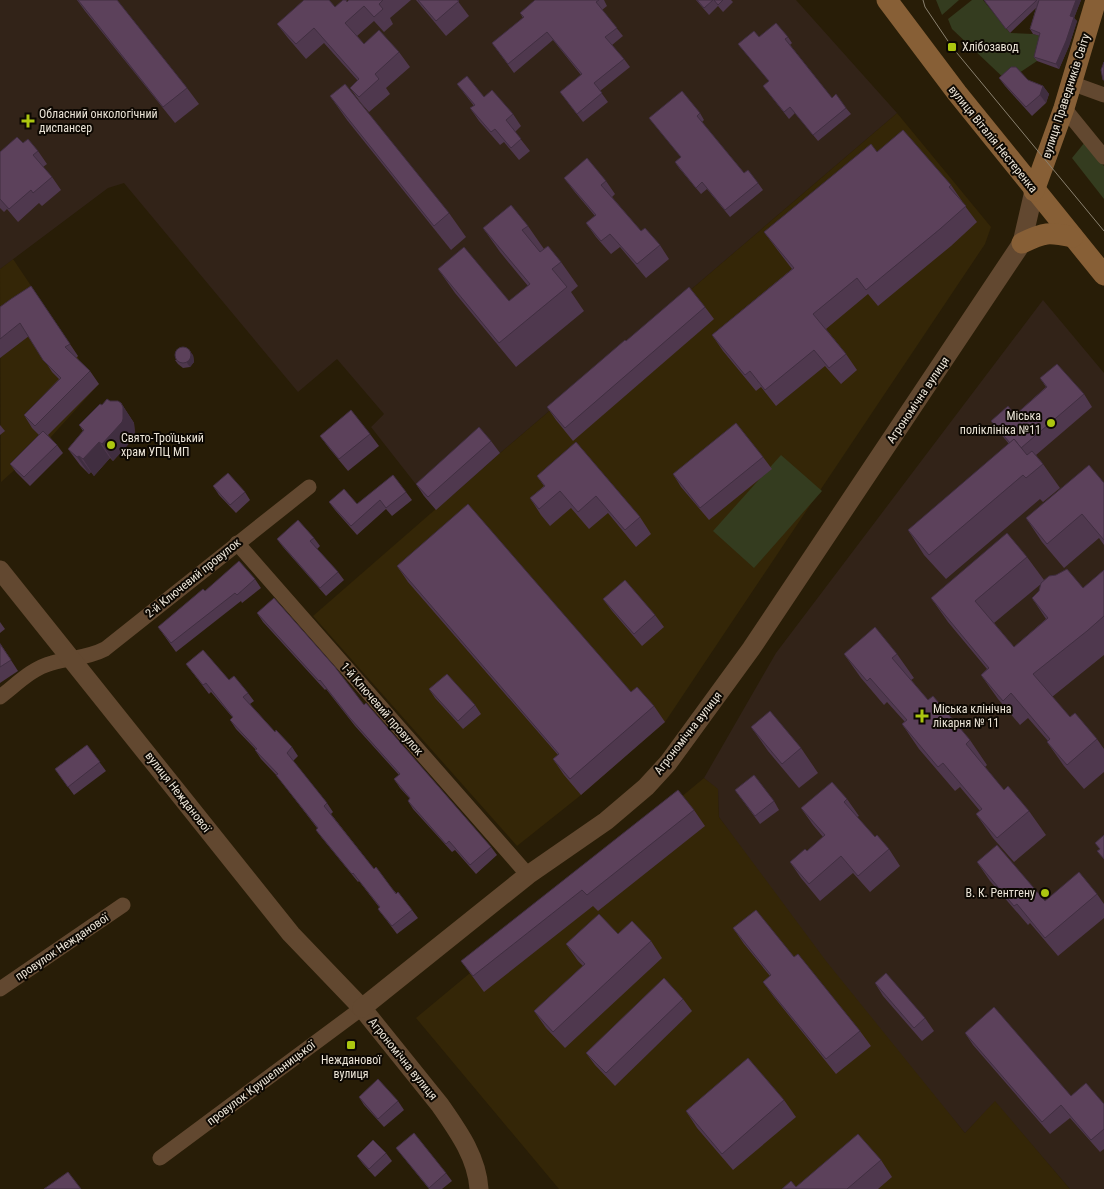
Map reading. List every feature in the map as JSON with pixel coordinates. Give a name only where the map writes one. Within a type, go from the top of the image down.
[{"type":"main road","name":"вулиця Віталія Нестеренка","points":[[886,0],[957,94],[1104,275]]},
{"type":"main road","name":"вулиця Праведників Світу","points":[[1034,190],[1064,108],[1096,0]]},
{"type":"main road","points":[[1022,244],[1043,233],[1073,238]]},
{"type":"street","points":[[1071,83],[1104,95]]},
{"type":"street","points":[[1064,108],[1104,157]]},
{"type":"street","name":"Агрономічна вулиця","points":[[479,1189],[473,1159],[452,1121],[362,1008],[528,875],[606,821],[646,787],[668,763],[751,649],[1022,244],[1034,190]]},
{"type":"street","name":"2-й Ключевий провулок","points":[[0,697],[42,666],[96,653],[105,648],[308,487]]},
{"type":"street","name":"1-й Ключевий провулок","points":[[237,543],[528,875]]},
{"type":"street","name":"вулиця Нежданової","points":[[0,570],[291,934],[362,1008]]},
{"type":"street","name":"провулок Нежданової","points":[[0,989],[124,905]]},
{"type":"street","name":"провулок Крушельницької","points":[[160,1158],[362,1008]]},
{"type":"shaded area","points":[[0,0],[796,0],[897,113],[436,510],[371,427],[384,414],[337,359],[298,392],[124,183],[108,188],[0,269]]},
{"type":"shaded area","points":[[897,113],[991,227],[985,244],[665,722],[581,795],[517,846],[313,616]]},
{"type":"shaded area","points":[[13,259],[78,356],[80,365],[99,384],[49,439],[1,482],[0,269]]},
{"type":"shaded area","name":"Міська клінічна лікарня № 11","points":[[1043,300],[1104,373],[1104,1189],[1070,1189],[995,1101],[965,1133],[826,961],[719,817],[718,789],[704,778],[776,653]]},
{"type":"shaded area","points":[[704,778],[718,788],[719,817],[965,1133],[995,1100],[1070,1189],[559,1189],[416,1018]]},
{"type":"green space","points":[[936,0],[959,0],[942,15]]},
{"type":"green space","points":[[972,0],[983,0],[1010,33],[1033,34],[1044,37],[1037,61],[1019,73],[1009,83],[952,29],[948,19]]},
{"type":"green space","points":[[1085,142],[1104,166],[1104,199],[1072,158]]},
{"type":"green space","points":[[781,455],[822,491],[754,568],[713,531]]},
{"type":"building","points":[[78,0],[117,0],[187,88],[163,107]]},
{"type":"building","points":[[304,0],[329,0],[335,7],[343,0],[347,2],[349,0],[383,0],[379,4],[383,9],[374,17],[364,6],[345,23],[364,44],[379,30],[399,52],[375,74],[379,79],[359,97],[350,88],[359,79],[314,28],[296,44],[277,24]]},
{"type":"building","points":[[418,0],[457,0],[459,1],[436,21]]},
{"type":"building","points":[[535,0],[599,0],[596,2],[617,28],[605,37],[624,59],[594,83],[602,93],[577,114],[560,92],[582,74],[547,32],[508,64],[492,43],[524,17],[520,13]]},
{"type":"building","points":[[697,0],[713,0],[704,8]]},
{"type":"building","points":[[714,0],[723,0],[718,5]]},
{"type":"building","points":[[984,0],[1037,0],[1006,29]]},
{"type":"building","points":[[1039,0],[1076,0],[1070,16],[1074,17],[1056,64],[1034,57],[1040,33],[1030,29]]},
{"type":"building","points":[[776,23],[788,37],[785,39],[832,98],[836,94],[846,108],[813,135],[790,107],[784,112],[763,86],[769,81],[738,44],[754,31],[759,37]]},
{"type":"building","points":[[1104,62],[1104,80],[1103,80],[1101,70]]},
{"type":"building","points":[[1011,67],[1016,67],[1028,80],[1043,86],[1040,95],[1026,107],[999,78]]},
{"type":"building","points":[[467,76],[484,97],[492,90],[513,114],[506,120],[521,139],[511,148],[495,129],[491,132],[470,108],[475,105],[457,84]]},
{"type":"building","points":[[345,84],[449,213],[434,226],[330,96]]},
{"type":"building","points":[[682,91],[700,113],[697,116],[744,173],[748,170],[758,183],[725,210],[702,182],[696,188],[675,162],[681,157],[649,118]]},
{"type":"building","points":[[903,130],[951,185],[949,187],[966,206],[866,290],[857,278],[813,314],[846,354],[829,368],[814,350],[765,390],[750,371],[745,375],[712,335],[794,268],[764,232],[871,144],[877,152]]},
{"type":"building","points":[[17,137],[23,143],[28,139],[38,151],[33,155],[52,177],[33,193],[31,190],[9,209],[0,199],[0,152]]},
{"type":"building","points":[[587,158],[606,181],[601,185],[641,231],[645,228],[660,245],[637,264],[610,234],[601,241],[586,223],[596,215],[564,178]]},
{"type":"building","points":[[511,205],[528,226],[522,230],[540,252],[548,246],[561,262],[552,269],[567,287],[499,343],[438,269],[464,247],[509,301],[530,284],[483,228]]},
{"type":"building","points":[[31,286],[70,344],[65,347],[90,371],[35,426],[24,415],[61,378],[43,360],[20,323],[0,339],[0,307]]},
{"type":"building","points":[[689,287],[705,307],[565,428],[547,407]]},
{"type":"building","points":[[180,347],[186,347],[191,352],[189,361],[180,363],[175,358],[175,352]]},
{"type":"building","points":[[1057,364],[1084,394],[1021,448],[1014,439],[1010,443],[991,421],[1008,406],[1015,415],[1047,387],[1040,378]]},
{"type":"building","points":[[107,399],[121,403],[123,407],[122,422],[102,444],[99,442],[83,459],[79,456],[77,457],[68,449],[84,430],[79,425]]},
{"type":"building","points":[[351,410],[370,434],[339,459],[320,436]]},
{"type":"building","points":[[736,423],[763,457],[700,508],[673,474]]},
{"type":"building","points":[[479,427],[491,441],[428,497],[416,484]]},
{"type":"building","points":[[43,431],[57,445],[24,477],[10,464]]},
{"type":"building","points":[[1014,439],[1027,455],[1032,451],[1043,464],[1026,478],[1023,475],[929,555],[908,530]]},
{"type":"building","points":[[576,442],[640,517],[625,530],[596,496],[578,512],[560,491],[539,509],[530,498],[545,486],[537,476]]},
{"type":"building","points":[[1089,465],[1104,483],[1104,540],[1082,514],[1047,544],[1026,518]]},
{"type":"building","points":[[228,473],[245,492],[230,505],[213,486]]},
{"type":"building","points":[[393,475],[406,492],[386,508],[380,500],[351,526],[329,502],[344,489],[357,504]]},
{"type":"building","points":[[468,504],[631,692],[637,687],[654,706],[570,779],[553,759],[559,754],[397,566]]},
{"type":"building","points":[[298,520],[314,538],[310,541],[338,572],[320,588],[277,539]]},
{"type":"building","points":[[1007,533],[1027,557],[975,601],[1014,647],[1048,618],[1032,598],[1039,591],[1041,583],[1049,576],[1056,575],[1067,569],[1083,588],[1104,570],[1104,616],[1033,674],[1070,717],[1075,713],[1097,739],[1067,765],[1047,742],[1050,739],[1011,693],[1003,701],[981,675],[989,668],[931,598]]},
{"type":"building","points":[[239,561],[255,579],[237,595],[235,593],[171,643],[158,627],[203,589],[205,591]]},
{"type":"building","points":[[625,580],[655,615],[634,634],[603,599]]},
{"type":"building","points":[[274,598],[335,667],[364,705],[366,703],[491,847],[470,865],[449,841],[446,844],[408,801],[410,798],[394,779],[400,774],[350,718],[320,680],[257,613]]},
{"type":"building","points":[[875,627],[897,654],[892,658],[928,700],[933,696],[970,740],[966,744],[1004,790],[1008,786],[1029,811],[997,838],[976,814],[982,809],[943,763],[938,767],[902,724],[907,720],[870,678],[867,681],[844,654]]},
{"type":"building","points":[[0,644],[11,660],[0,667]]},
{"type":"building","points":[[203,650],[229,680],[234,676],[248,693],[243,697],[275,732],[276,730],[292,747],[287,753],[327,803],[324,806],[374,869],[376,867],[396,894],[398,892],[412,910],[392,926],[378,909],[380,907],[316,830],[318,828],[276,775],[278,774],[230,720],[233,717],[206,683],[203,685],[186,664]]},
{"type":"building","points":[[447,674],[475,705],[458,721],[429,689]]},
{"type":"building","points":[[770,711],[801,748],[782,764],[751,727]]},
{"type":"building","points":[[87,745],[100,762],[68,787],[55,769]]},
{"type":"building","points":[[754,775],[774,801],[755,816],[735,790]]},
{"type":"building","points":[[832,782],[847,799],[844,802],[875,837],[877,835],[889,849],[858,876],[841,856],[809,884],[790,862],[805,849],[807,851],[825,835],[801,808]]},
{"type":"building","points":[[678,790],[694,810],[587,895],[582,890],[473,976],[461,961]]},
{"type":"building","points":[[1104,835],[1104,859],[1097,851],[1100,849],[1095,843]]},
{"type":"building","points":[[997,845],[1045,901],[1079,872],[1097,894],[1045,938],[1017,904],[1014,906],[977,862]]},
{"type":"building","points":[[756,910],[794,957],[798,954],[860,1031],[826,1059],[763,982],[771,975],[733,928]]},
{"type":"building","points":[[599,914],[618,934],[632,921],[651,941],[553,1032],[534,1011],[585,964],[566,944]]},
{"type":"building","points":[[886,973],[925,1018],[914,1028],[875,983]]},
{"type":"building","points":[[664,978],[683,999],[606,1073],[586,1053]]},
{"type":"building","points":[[994,1007],[1071,1096],[1086,1083],[1104,1104],[1104,1129],[1091,1140],[1061,1105],[1042,1122],[965,1033]]},
{"type":"building","points":[[748,1058],[784,1100],[722,1154],[686,1111]]},
{"type":"building","points":[[378,1079],[398,1101],[378,1119],[359,1097]]},
{"type":"building","points":[[414,1133],[446,1173],[429,1188],[396,1148]]},
{"type":"building","points":[[858,1134],[881,1160],[847,1189],[782,1189],[791,1181],[796,1187]]},
{"type":"building","points":[[373,1140],[386,1153],[369,1169],[357,1156]]},
{"type":"building","points":[[68,1172],[81,1189],[44,1189]]},
{"type":"tram line","points":[[923,0],[925,7],[952,47],[1104,231]]},
{"type":"place","name":"Хлібозавод","points":[[952,47]]},
{"type":"place","name":"Обласний онкологічний диспансер","points":[[28,121]]},
{"type":"place","name":"Міська поліклініка №11","points":[[1051,423]]},
{"type":"place","name":"Свято-Троїцький храм УПЦ МП","points":[[111,445]]},
{"type":"place","name":"Міська клінічна лікарня № 11","points":[[922,716]]},
{"type":"place","name":"В. К. Рентгену","points":[[1045,893]]},
{"type":"place","name":"Нежданової вулиця","points":[[351,1045]]}]
